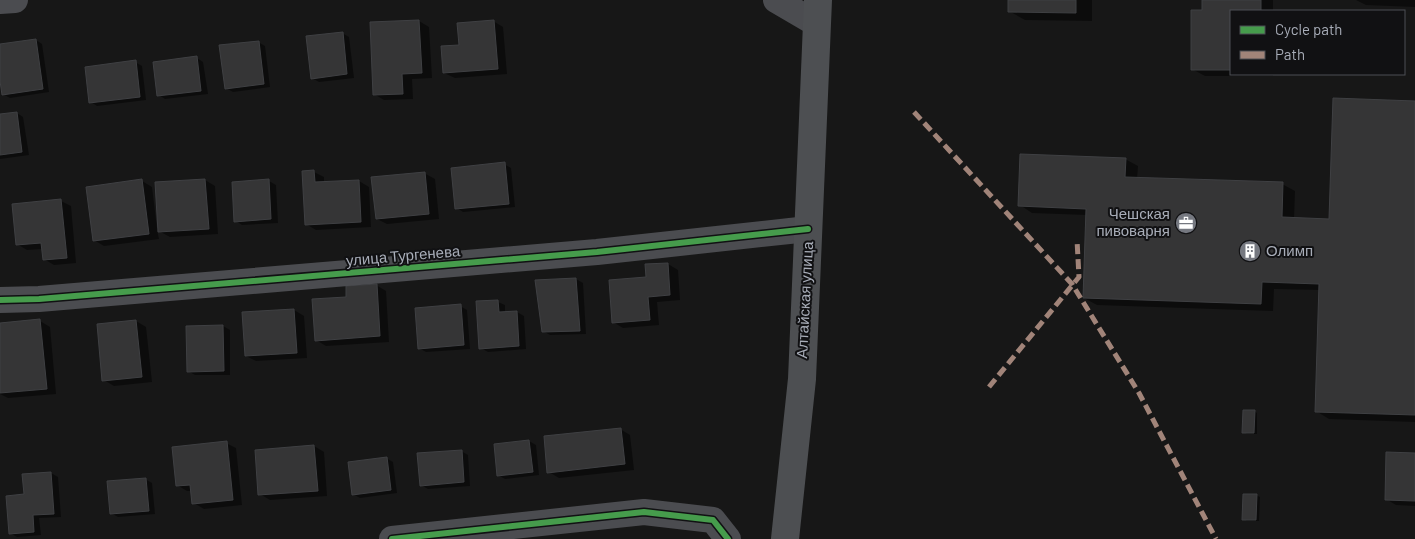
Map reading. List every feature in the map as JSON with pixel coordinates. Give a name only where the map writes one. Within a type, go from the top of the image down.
[{"type":"main road","name":"Алтайская улица","points":[[785,539],[802,378],[817,12]]},
{"type":"street","points":[[0,2],[15,0]]},
{"type":"street","points":[[776,0],[817,12]]},
{"type":"street","name":"улица Тургенева","points":[[0,300],[39,299],[597,252],[808,229]]},
{"type":"street","points":[[392,539],[644,512],[713,520],[728,539]]},
{"type":"building","points":[[1008,0],[1076,0],[1076,13],[1008,12]]},
{"type":"building","points":[[1202,0],[1261,0],[1261,10],[1230,10],[1230,70],[1191,70],[1191,10],[1202,10]]},
{"type":"building","points":[[419,20],[422,73],[402,74],[403,94],[373,95],[370,22]]},
{"type":"building","points":[[494,20],[498,69],[443,73],[441,46],[459,45],[457,23]]},
{"type":"building","points":[[343,32],[347,74],[311,79],[306,36]]},
{"type":"building","points":[[36,39],[43,89],[2,95],[0,44]]},
{"type":"building","points":[[259,41],[264,84],[225,89],[219,45]]},
{"type":"building","points":[[197,56],[201,91],[157,96],[153,62]]},
{"type":"building","points":[[136,60],[140,97],[89,103],[85,67]]},
{"type":"building","name":"Олимп","points":[[1333,98],[1415,101],[1415,415],[1315,412],[1319,284],[1262,282],[1261,304],[1083,298],[1086,209],[1018,206],[1020,154],[1126,158],[1125,177],[1283,182],[1282,217],[1329,219]]},
{"type":"building","points":[[17,112],[22,152],[0,155],[0,114]]},
{"type":"building","points":[[505,162],[509,204],[455,209],[451,168]]},
{"type":"building","points":[[314,170],[315,182],[359,180],[361,222],[305,225],[302,171]]},
{"type":"building","points":[[425,172],[429,214],[376,219],[371,177]]},
{"type":"building","points":[[142,179],[149,234],[93,241],[86,187]]},
{"type":"building","points":[[205,179],[209,229],[158,232],[155,182]]},
{"type":"building","points":[[269,179],[271,219],[234,222],[232,182]]},
{"type":"building","points":[[61,199],[67,258],[43,260],[41,243],[16,245],[12,204]]},
{"type":"building","points":[[668,263],[670,295],[648,297],[650,320],[612,323],[609,280],[646,277],[645,264]]},
{"type":"building","points":[[576,278],[580,331],[542,332],[535,280]]},
{"type":"building","points":[[377,284],[380,336],[315,341],[312,299],[346,297],[346,286]]},
{"type":"building","points":[[498,300],[499,312],[517,311],[519,346],[479,349],[476,301]]},
{"type":"building","points":[[461,304],[464,345],[418,349],[415,308]]},
{"type":"building","points":[[294,309],[297,353],[245,356],[242,312]]},
{"type":"building","points":[[40,319],[47,389],[0,393],[0,323]]},
{"type":"building","points":[[136,320],[142,377],[102,381],[97,324]]},
{"type":"building","points":[[223,325],[224,371],[187,372],[186,326]]},
{"type":"building","points":[[1243,410],[1255,410],[1254,433],[1242,433]]},
{"type":"building","points":[[621,428],[625,464],[547,473],[544,436]]},
{"type":"building","points":[[529,440],[533,472],[497,476],[494,444]]},
{"type":"building","points":[[227,441],[233,500],[192,504],[190,485],[176,486],[172,447]]},
{"type":"building","points":[[314,445],[318,491],[258,495],[255,450]]},
{"type":"building","points":[[462,450],[464,482],[420,486],[417,453]]},
{"type":"building","points":[[1386,452],[1415,453],[1415,501],[1385,500]]},
{"type":"building","points":[[387,457],[391,490],[352,495],[348,462]]},
{"type":"building","points":[[51,472],[54,514],[33,515],[34,532],[9,534],[6,496],[24,494],[22,474]]},
{"type":"building","points":[[146,478],[149,511],[110,514],[107,481]]},
{"type":"building","points":[[1243,494],[1257,494],[1256,520],[1242,520]]},
{"type":"marked path","points":[[914,112],[1072,284],[1139,393],[1216,539]]},
{"type":"marked path","points":[[989,387],[1079,277],[1077,240]]},
{"type":"cycle path","points":[[0,300],[39,299],[597,252],[808,229]]},
{"type":"cycle path","points":[[392,539],[644,512],[713,520],[728,539]]},
{"type":"place","name":"Чешская пивоварня","points":[[1186,223]]},
{"type":"place","name":"Олимп","points":[[1250,251]]}]
